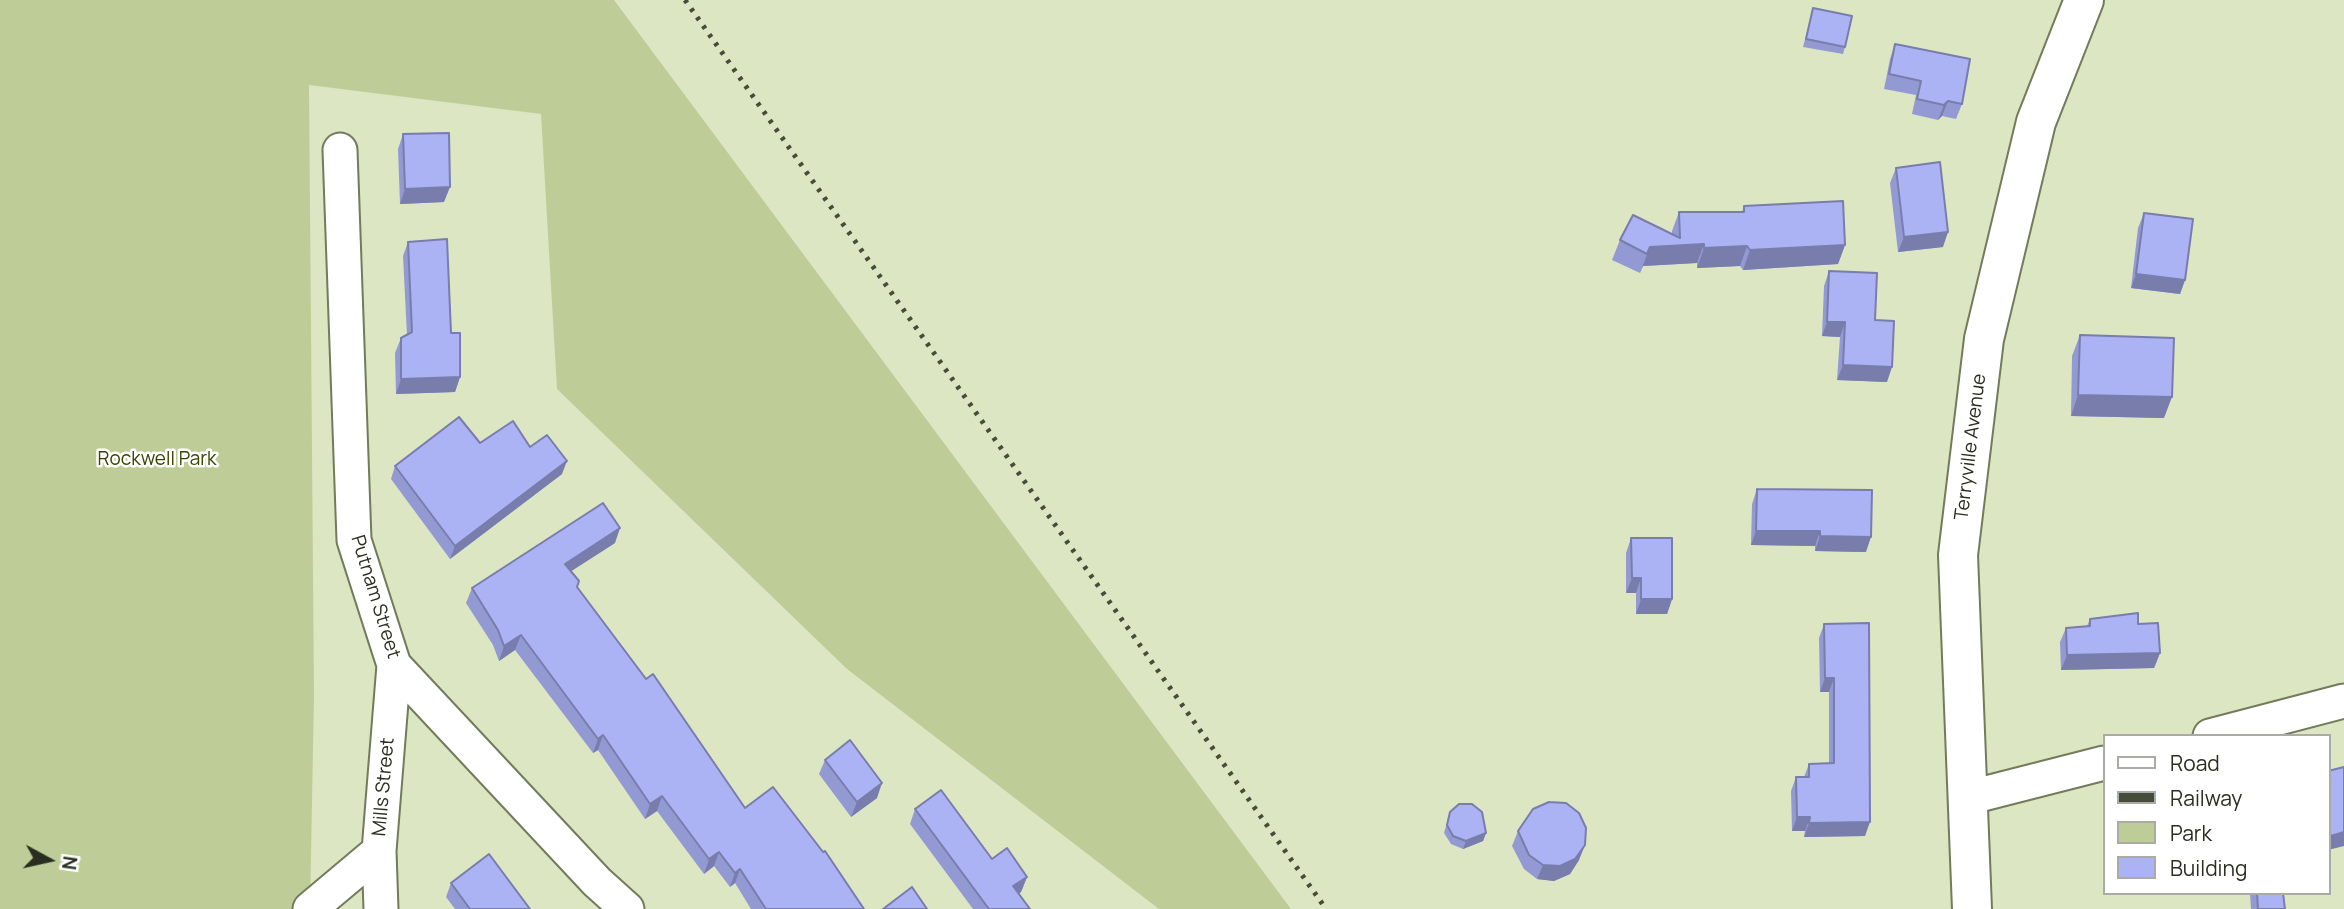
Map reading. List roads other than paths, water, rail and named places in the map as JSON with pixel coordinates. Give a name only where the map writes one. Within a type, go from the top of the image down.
[{"type":"highway","name":"Terryville Avenue","points":[[1972,909],[1958,555],[1984,339],[2036,122],[2084,0]]},
{"type":"street","name":"Putnam Street","points":[[340,150],[354,540],[394,665],[597,882],[627,909]]},
{"type":"street","name":"Mills Street","points":[[381,909],[379,851],[394,665]]},
{"type":"street","points":[[2218,734],[2344,702]]},
{"type":"street","points":[[1967,798],[2102,764]]},
{"type":"street","points":[[310,909],[379,851]]},
{"type":"railway","points":[[685,0],[1326,909]]},
{"type":"park label","name":"Rockwell Park","points":[[157,460]]}]
